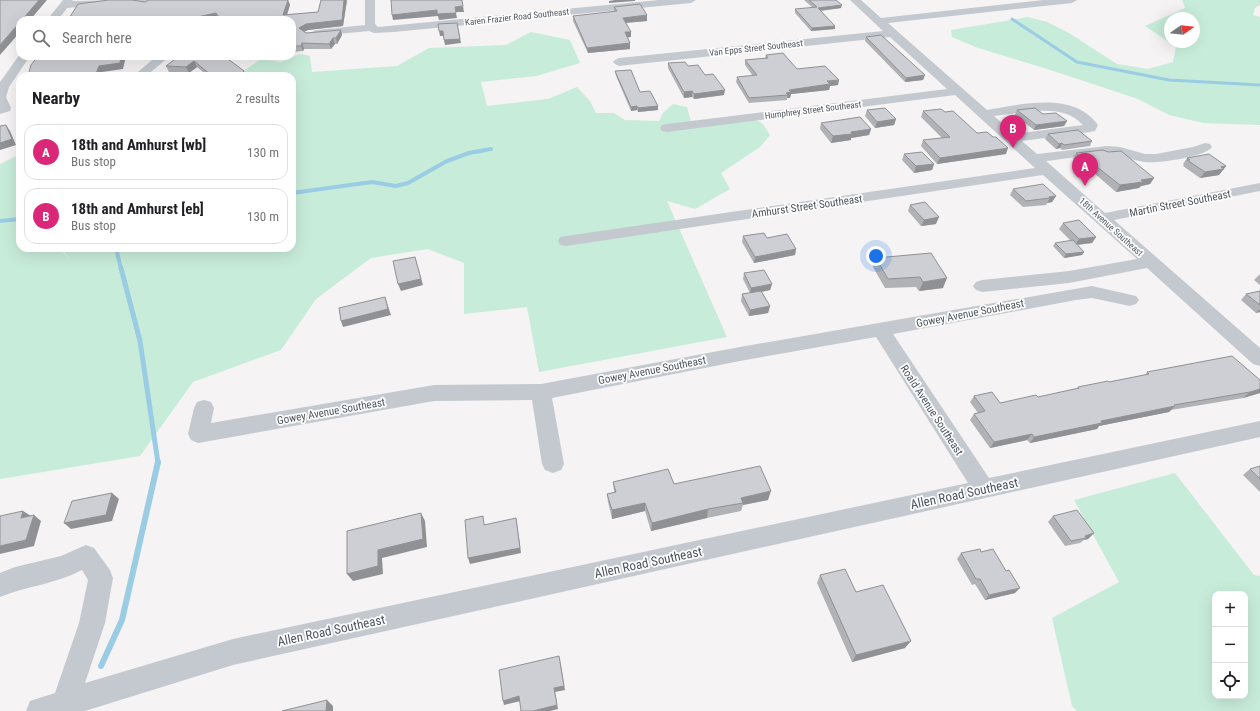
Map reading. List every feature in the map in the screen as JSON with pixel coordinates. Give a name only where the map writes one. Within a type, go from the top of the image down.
[{"type":"street","points":[[55,16],[66,3],[118,0]]},
{"type":"street","points":[[129,0],[148,2]]},
{"type":"street","points":[[370,0],[370,24],[373,27]]},
{"type":"street","name":"Karen Frazier Road Southeast","points":[[308,34],[373,27],[374,30],[394,29],[691,0]]},
{"type":"street","name":"18th Avenue Southeast","points":[[855,0],[1260,359]]},
{"type":"street","points":[[879,21],[1072,0]]},
{"type":"street","name":"Van Epps Street Southeast","points":[[619,62],[892,33]]},
{"type":"street","points":[[16,105],[2,109],[0,97],[3,86],[21,60]]},
{"type":"street","points":[[144,72],[159,60]]},
{"type":"street","name":"Humphrey Street Southeast","points":[[667,128],[958,91]]},
{"type":"street","points":[[984,114],[1041,107],[1066,110],[1079,114],[1091,125],[1090,128],[1012,138]]},
{"type":"street","points":[[1035,158],[1107,150],[1120,151],[1144,158],[1156,158],[1197,151],[1206,147]]},
{"type":"street","name":"Amhurst Street Southeast","points":[[566,241],[1048,170]]},
{"type":"street","name":"Martin Street Southeast","points":[[1101,218],[1260,188]]},
{"type":"street","points":[[982,286],[1069,277],[1150,262]]},
{"type":"street","name":"Gowey Avenue Southeast","points":[[204,408],[198,434],[434,394],[541,392],[740,354],[1076,294],[1092,292],[1130,300]]},
{"type":"street","name":"Roald Avenue Southeast","points":[[881,330],[984,489]]},
{"type":"street","points":[[541,392],[553,464]]},
{"type":"street","name":"Allen Road Southeast","points":[[40,711],[233,652],[1260,429]]},
{"type":"street","points":[[0,585],[15,579],[64,567],[86,556],[101,578],[92,623],[65,703]]},
{"type":"green space","points":[[1182,0],[1260,0],[1260,5],[1255,8],[1253,15],[1260,17],[1260,125],[1203,123],[1169,115],[1138,99],[978,48],[952,37],[951,30],[1028,17],[1047,22],[1069,33],[1117,64],[1148,69],[1173,62],[1176,48],[1200,48],[1200,12],[1176,12],[1185,8]]},
{"type":"green space","points":[[1164,17],[1164,39],[1145,26]]},
{"type":"green space","points":[[531,32],[570,40],[580,63],[536,76],[481,82],[487,106],[548,99],[577,87],[590,101],[596,113],[614,113],[625,120],[659,121],[663,113],[673,104],[687,107],[692,125],[752,117],[763,124],[770,135],[760,147],[721,173],[730,189],[695,209],[667,201],[727,337],[539,372],[527,307],[464,314],[464,263],[428,249],[371,258],[316,299],[281,350],[193,382],[140,456],[0,479],[0,164],[16,156],[16,252],[62,252],[70,259],[64,252],[296,252],[296,72],[242,72],[260,60],[281,62],[286,60],[296,60],[296,56],[300,54],[310,56],[312,72],[397,66],[429,48],[506,45]]},
{"type":"green space","points":[[1175,473],[1254,575],[1260,576],[1260,711],[1077,711],[1072,706],[1052,618],[1119,582],[1074,500]]},
{"type":"building","points":[[0,0],[39,0],[25,16],[16,16],[16,27],[0,45]]},
{"type":"building","points":[[109,0],[132,0],[145,2],[149,0],[288,0],[283,15],[318,12],[321,0],[344,0],[342,20],[306,24],[299,28],[306,33],[341,30],[336,38],[333,38],[329,44],[302,43],[301,46],[296,46],[296,16],[218,16],[216,13],[202,16],[70,16],[78,4]]},
{"type":"building","points":[[391,0],[462,0],[463,6],[455,7],[456,13],[437,14],[437,10],[392,15]]},
{"type":"building","points":[[809,0],[836,0],[842,5],[818,8],[835,26],[812,28],[795,9],[817,7]]},
{"type":"building","points":[[640,4],[647,15],[623,18],[631,32],[625,32],[630,43],[587,48],[573,16],[617,11],[614,7]]},
{"type":"building","points":[[457,23],[460,39],[444,40],[443,31],[439,31],[438,24]]},
{"type":"building","points":[[881,35],[925,75],[906,78],[866,37]]},
{"type":"building","points":[[783,53],[797,69],[825,66],[839,80],[827,81],[830,84],[789,90],[791,92],[786,93],[788,95],[749,98],[737,77],[757,75],[745,60],[768,58],[766,55]]},
{"type":"building","points":[[35,60],[120,60],[120,63],[99,66],[97,72],[29,72],[31,65]]},
{"type":"building","points":[[174,60],[229,60],[244,71],[207,72],[194,61],[186,67],[166,66]]},
{"type":"building","points":[[685,62],[688,66],[698,65],[705,75],[713,74],[725,90],[694,94],[692,91],[684,92],[668,63]]},
{"type":"building","points":[[631,70],[640,92],[650,91],[658,106],[638,108],[637,106],[631,107],[615,71]]},
{"type":"building","points":[[885,108],[896,119],[877,122],[867,110]]},
{"type":"building","points":[[1035,108],[1043,114],[1056,113],[1067,121],[1036,125],[1017,110]]},
{"type":"building","points":[[941,109],[945,112],[953,111],[977,133],[987,132],[993,137],[996,137],[1008,148],[940,158],[923,140],[950,137],[923,111]]},
{"type":"building","points":[[860,117],[871,129],[851,132],[852,134],[833,136],[821,123]]},
{"type":"building","points":[[6,125],[12,139],[0,143],[0,126]]},
{"type":"building","points":[[1078,130],[1092,141],[1064,145],[1062,143],[1059,144],[1048,134]]},
{"type":"building","points":[[1103,150],[1108,152],[1121,151],[1154,178],[1141,180],[1143,182],[1120,185],[1097,167],[1093,167],[1076,153]]},
{"type":"building","points":[[922,152],[934,164],[916,166],[904,154]]},
{"type":"building","points":[[1209,154],[1226,166],[1221,167],[1224,169],[1205,172],[1187,160],[1190,160],[1187,158]]},
{"type":"building","points":[[1043,184],[1056,196],[1026,201],[1013,189]]},
{"type":"building","points":[[925,202],[939,217],[924,220],[910,205]]},
{"type":"building","points":[[1079,220],[1096,237],[1079,239],[1063,223]]},
{"type":"building","points":[[764,233],[767,238],[787,234],[796,249],[755,257],[743,236]]},
{"type":"building","points":[[1073,240],[1084,252],[1066,254],[1055,243]]},
{"type":"building","points":[[931,253],[947,278],[923,282],[920,277],[888,279],[876,258]]},
{"type":"building","points":[[415,257],[421,279],[398,284],[393,261]]},
{"type":"building","points":[[764,270],[772,284],[751,288],[744,273]]},
{"type":"building","points":[[761,291],[770,306],[750,310],[742,294]]},
{"type":"building","points":[[1260,291],[1260,305],[1246,294]]},
{"type":"building","points":[[385,297],[388,309],[341,321],[339,308]]},
{"type":"building","points":[[1232,356],[1260,380],[1260,389],[1174,405],[1175,406],[1101,421],[1102,423],[1034,437],[1032,434],[994,442],[974,414],[985,411],[974,396],[992,392],[1000,403],[1036,395],[1038,397],[1079,388],[1078,387],[1149,374],[1147,372]]},
{"type":"building","points":[[760,466],[771,491],[741,498],[743,503],[708,509],[652,523],[645,503],[612,510],[607,494],[616,492],[613,482],[668,469],[674,484]]},
{"type":"building","points":[[1260,466],[1260,479],[1250,469]]},
{"type":"building","points":[[112,493],[106,515],[64,523],[72,501]]},
{"type":"building","points":[[1077,510],[1094,533],[1085,536],[1086,538],[1071,541],[1053,516]]},
{"type":"building","points":[[23,511],[21,518],[34,515],[26,540],[0,546],[0,516]]},
{"type":"building","points":[[421,513],[423,539],[378,550],[378,566],[347,574],[347,531]]},
{"type":"building","points":[[483,516],[484,525],[516,518],[520,548],[468,558],[465,520]]},
{"type":"building","points":[[980,549],[981,552],[993,549],[1006,571],[1009,570],[1020,588],[989,595],[980,579],[976,579],[961,553]]},
{"type":"building","points":[[845,569],[856,592],[883,585],[911,641],[856,655],[820,575]]},
{"type":"building","points":[[559,656],[564,686],[554,688],[557,705],[533,711],[521,711],[519,696],[503,701],[499,670]]},
{"type":"building","points":[[327,700],[326,711],[282,711]]},
{"type":"waterway","points":[[1012,19],[1077,62],[1169,80],[1260,85]]},
{"type":"waterway","points":[[296,192],[372,182],[396,186],[408,183],[447,161],[469,153],[491,149]]},
{"type":"waterway","points":[[0,221],[16,219]]},
{"type":"waterway","points":[[117,252],[121,269]]},
{"type":"waterway","points":[[121,268],[140,341],[158,462]]},
{"type":"waterway","points":[[101,666],[122,620],[158,462]]},
{"type":"place","name":"18th and Amhurst [eb]","points":[[1013,148]]},
{"type":"place","name":"18th and Amhurst [wb]","points":[[1085,186]]}]
